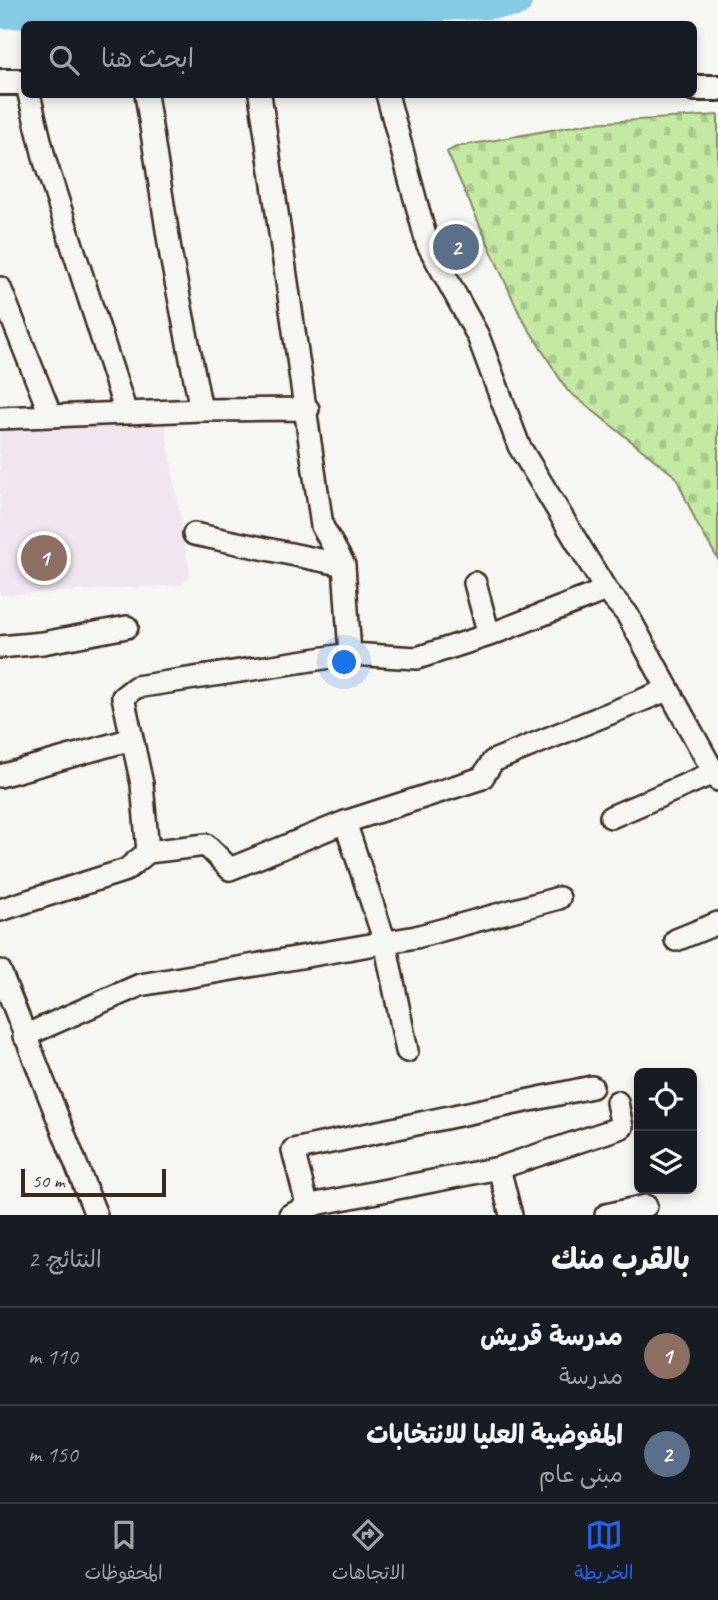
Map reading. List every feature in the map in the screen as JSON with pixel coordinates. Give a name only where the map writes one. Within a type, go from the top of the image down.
[{"type":"street","points":[[0,82],[21,82]]},
{"type":"street","points":[[697,88],[718,88]]},
{"type":"street","points":[[30,98],[46,161],[126,413]]},
{"type":"street","points":[[147,98],[171,256],[201,410]]},
{"type":"street","points":[[261,98],[323,526],[344,565],[350,654]]},
{"type":"street","points":[[388,98],[427,243],[478,336],[519,446],[606,590],[627,614],[667,691],[717,775],[611,817]]},
{"type":"street","points":[[0,288],[51,416]]},
{"type":"street","points":[[0,418],[201,410],[307,409]]},
{"type":"street","points":[[194,534],[344,565]]},
{"type":"street","points":[[475,583],[489,635]]},
{"type":"street","points":[[148,852],[142,784],[123,697],[136,687],[350,654],[417,658],[489,635],[606,590]]},
{"type":"street","points":[[0,647],[43,643],[127,627]]},
{"type":"street","points":[[0,910],[126,870],[148,852],[206,845],[230,869],[345,822],[482,778],[493,761],[667,691]]},
{"type":"street","points":[[0,776],[132,739]]},
{"type":"street","points":[[345,822],[385,942],[407,1051]]},
{"type":"street","points":[[24,1036],[140,985],[385,942],[559,898]]},
{"type":"street","points":[[677,940],[718,923]]},
{"type":"street","points":[[0,971],[96,1215]]},
{"type":"street","points":[[592,1087],[293,1150],[299,1211],[499,1168],[622,1127],[617,1102]]},
{"type":"street","points":[[499,1168],[511,1215]]},
{"type":"street","points":[[606,1215],[646,1206]]},
{"type":"shaded area","points":[[164,419],[190,576],[181,585],[0,595],[0,425]]},
{"type":"green space","points":[[718,115],[718,559],[696,522],[676,477],[567,390],[520,315],[447,152],[456,147],[590,123]]},
{"type":"waterway","points":[[0,11],[342,8],[515,0]]},
{"type":"place","name":"المفوضية العليا للانتخابات","points":[[456,247]]},
{"type":"place","name":"مدرسة قريش","points":[[44,558]]}]
